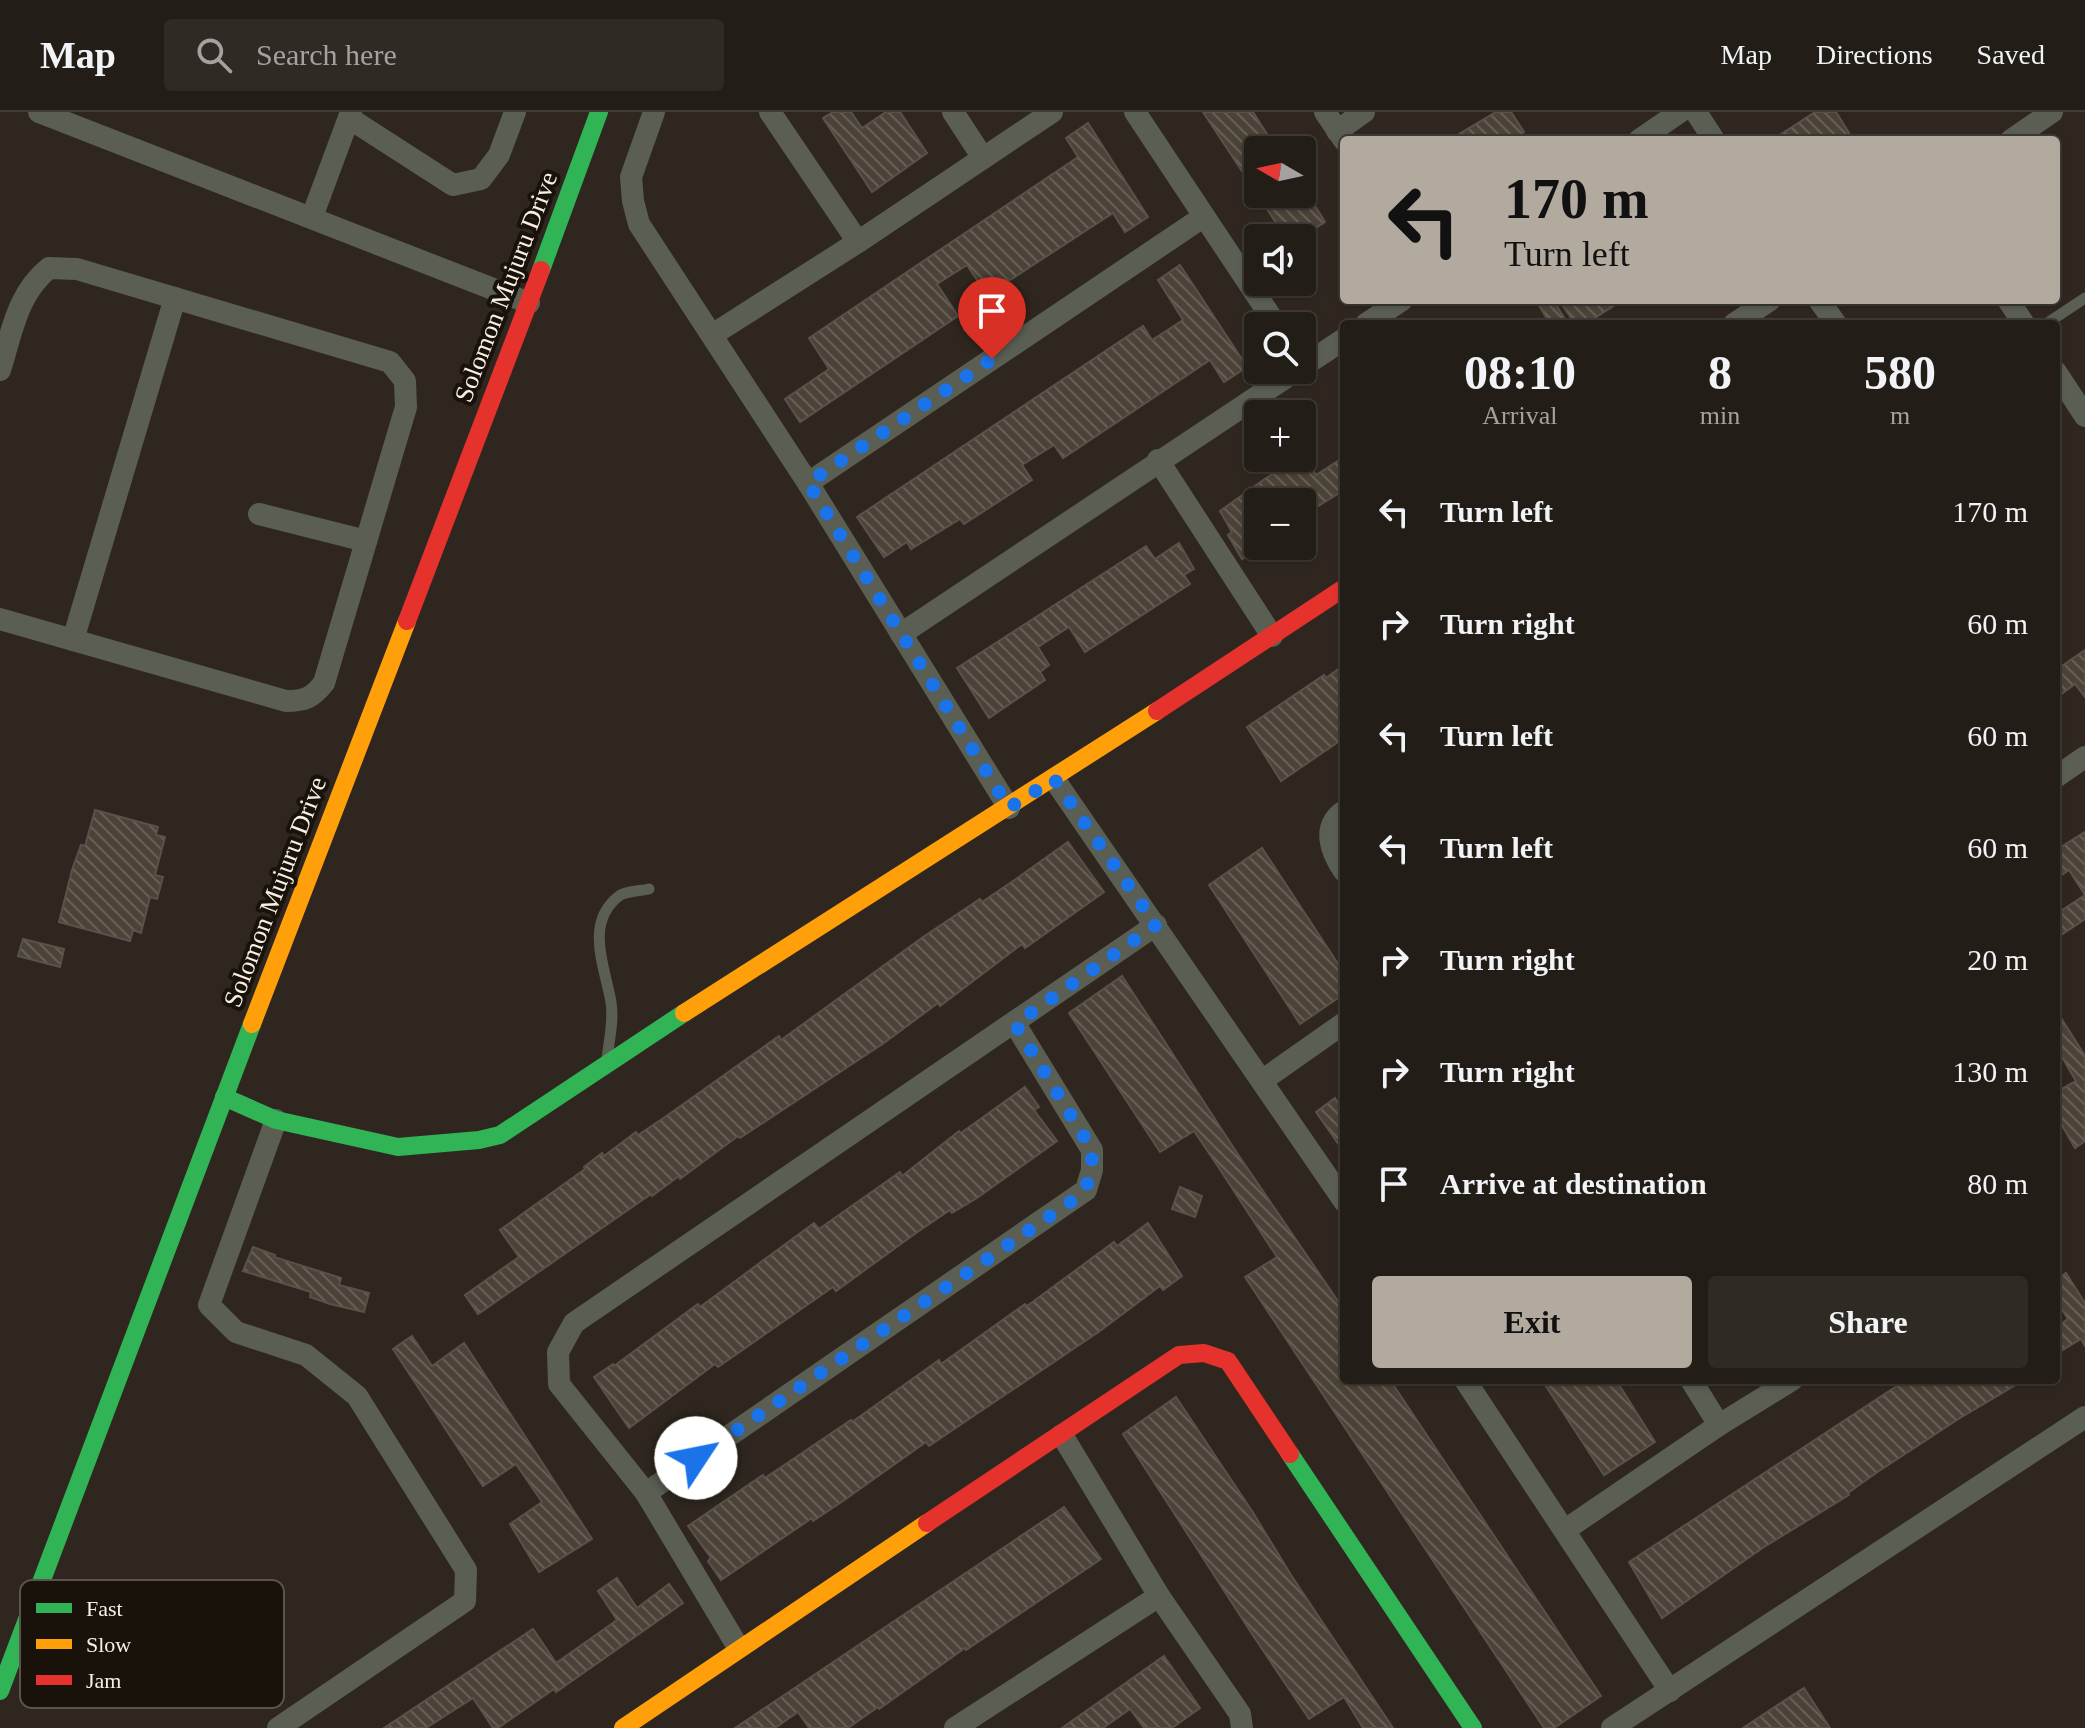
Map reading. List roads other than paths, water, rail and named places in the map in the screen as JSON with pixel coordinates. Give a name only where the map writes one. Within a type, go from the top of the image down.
[{"type":"street","points":[[39,112],[529,303]]},
{"type":"street","points":[[312,217],[350,115],[453,185],[481,179],[499,155],[515,112]]},
{"type":"street","name":"Solomon Mujuru Drive","points":[[42,1580],[599,112]]},
{"type":"street","points":[[654,112],[631,177],[639,224],[808,483],[1009,808]]},
{"type":"street","points":[[770,112],[858,242]]},
{"type":"street","points":[[953,112],[983,158]]},
{"type":"street","points":[[712,335],[1052,112]]},
{"type":"street","points":[[1135,112],[1267,312]]},
{"type":"street","points":[[1335,128],[1364,112]]},
{"type":"street","points":[[1645,136],[1680,112]]},
{"type":"street","points":[[1696,112],[1711,136]]},
{"type":"street","points":[[2017,136],[2052,112]]},
{"type":"street","points":[[808,483],[1203,217]]},
{"type":"street","points":[[0,370],[20,303],[33,281],[49,268],[77,269],[390,362],[405,381],[406,407],[324,683],[314,697],[303,701],[286,701],[0,619]]},
{"type":"street","points":[[73,640],[175,298]]},
{"type":"street","points":[[1372,320],[1396,304]]},
{"type":"street","points":[[1740,320],[1764,304]]},
{"type":"street","points":[[1316,357],[1340,342]]},
{"type":"street","points":[[2060,378],[2085,416]]},
{"type":"street","points":[[901,634],[1274,384]]},
{"type":"street","points":[[1158,460],[1272,636]]},
{"type":"street","points":[[259,514],[366,541]]},
{"type":"street","points":[[224,1097],[276,1120],[398,1147],[479,1140],[500,1135],[606,1063],[1009,808],[1340,591]]},
{"type":"street","points":[[2060,774],[2085,757]]},
{"type":"street","points":[[1054,779],[1340,1195]]},
{"type":"street","points":[[1340,814],[1335,818],[1329,836],[1333,855],[1340,865]]},
{"type":"street","points":[[738,1647],[646,1493],[559,1384],[558,1352],[574,1323],[1156,925]]},
{"type":"street","points":[[646,1493],[1086,1190],[1092,1170],[1092,1150],[1015,1024]]},
{"type":"street","points":[[1263,1080],[1340,1026]]},
{"type":"street","points":[[276,1120],[209,1305],[236,1332],[306,1355],[357,1396],[466,1570],[465,1601],[278,1728]]},
{"type":"street","points":[[623,1728],[738,1647],[1179,1355],[1196,1351],[1215,1353],[1228,1361],[1473,1728]]},
{"type":"street","points":[[1468,1384],[1670,1691]]},
{"type":"street","points":[[1693,1384],[1719,1425]]},
{"type":"street","points":[[1565,1530],[1719,1425],[1786,1384]]},
{"type":"street","points":[[1612,1728],[2085,1417]]},
{"type":"street","points":[[1062,1435],[1159,1596],[1240,1714],[1242,1728]]},
{"type":"street","points":[[955,1728],[1159,1596]]},
{"type":"street","name":"Solomon Mujuru Drive","points":[[0,1691],[20,1638]]},
{"type":"lane","points":[[2052,320],[2085,298]]},
{"type":"lane","points":[[606,1063],[612,1024],[611,1003],[598,941],[603,915],[620,894],[649,889]]}]
